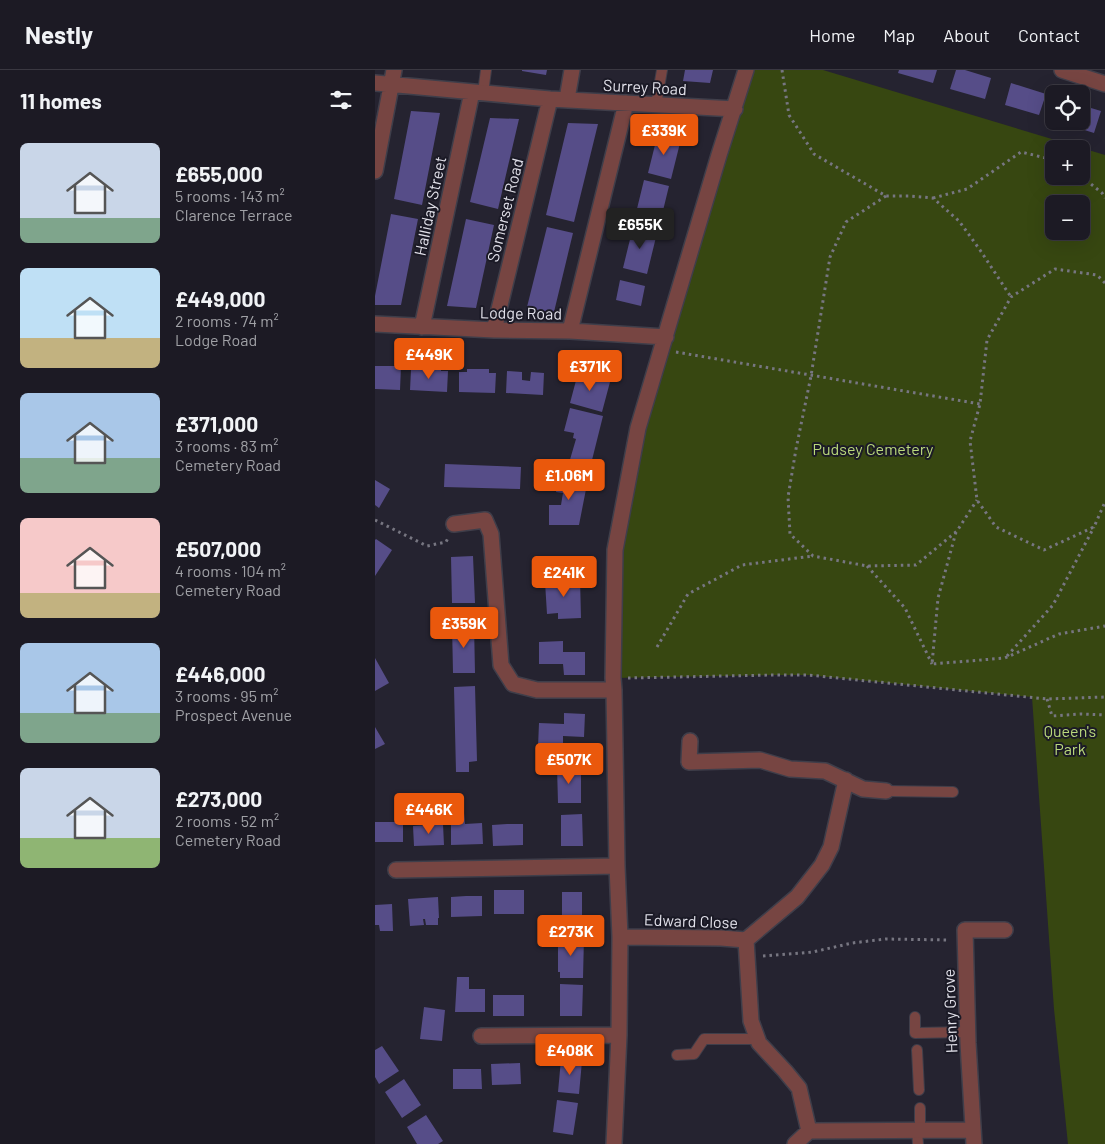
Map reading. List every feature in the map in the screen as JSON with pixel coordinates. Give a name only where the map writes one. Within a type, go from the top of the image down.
[{"type":"street","points":[[567,100],[572,70]]},
{"type":"street","points":[[614,1144],[619,1035],[620,937],[613,684],[615,550],[638,428],[746,70]]},
{"type":"street","points":[[1062,70],[1105,84]]},
{"type":"street","name":"Surrey Road","points":[[375,83],[393,77],[477,93],[626,104],[735,109]]},
{"type":"street","points":[[375,171],[393,77]]},
{"type":"street","name":"Halliday Street","points":[[422,327],[477,93]]},
{"type":"street","name":"Somerset Road","points":[[494,330],[550,99]]},
{"type":"street","points":[[570,331],[626,104]]},
{"type":"street","name":"Lodge Road","points":[[375,324],[494,330],[570,331],[663,343]]},
{"type":"street","points":[[454,524],[485,520],[491,534],[501,665],[513,684],[537,690],[613,684]]},
{"type":"street","points":[[690,741],[689,762],[760,760],[790,769],[825,770],[863,789],[886,791]]},
{"type":"street","name":"Edward Close","points":[[620,937],[746,940],[797,897],[822,866],[831,847],[846,780]]},
{"type":"street","points":[[396,870],[617,866]]},
{"type":"street","points":[[966,939],[965,930],[1005,930]]},
{"type":"street","name":"Henry Grove","points":[[809,1131],[974,1137],[968,1032],[966,939]]},
{"type":"street","points":[[746,940],[751,1021],[757,1038],[759,1043],[799,1088],[809,1131],[795,1144]]},
{"type":"street","points":[[481,1036],[619,1035]]},
{"type":"lane","points":[[477,93],[486,70]]},
{"type":"lane","points":[[657,105],[662,70]]},
{"type":"lane","points":[[886,791],[953,792]]},
{"type":"lane","points":[[915,1017],[915,1033],[968,1032]]},
{"type":"lane","points":[[677,1055],[694,1054],[704,1039],[757,1038]]},
{"type":"lane","points":[[917,1050],[919,1090]]},
{"type":"lane","points":[[918,1135],[920,1108]]},
{"type":"path","points":[[782,70],[789,114],[814,154],[886,196],[933,198],[967,189],[1021,152],[1045,158]]},
{"type":"path","points":[[1090,184],[1105,198]]},
{"type":"path","points":[[813,556],[791,534],[788,497],[811,376],[829,257],[846,222],[886,196]]},
{"type":"path","points":[[933,198],[959,221],[1011,297]]},
{"type":"path","points":[[1094,527],[1045,550],[997,527],[977,500],[970,441],[980,404],[987,340],[1011,297],[1055,269],[1097,275],[1105,283]]},
{"type":"path","points":[[663,343],[811,376],[980,404]]},
{"type":"path","points":[[932,664],[938,598],[957,531],[977,500]]},
{"type":"path","points":[[1005,658],[1053,605],[1105,502]]},
{"type":"path","points":[[375,520],[427,546],[446,542],[454,524]]},
{"type":"path","points":[[657,647],[689,594],[742,565],[813,556],[867,566],[916,565],[957,531]]},
{"type":"path","points":[[867,566],[905,608],[932,664]]},
{"type":"path","points":[[932,664],[1005,658],[1059,634],[1105,626]]},
{"type":"path","points":[[613,684],[773,674],[808,675],[1047,698],[1105,697]]},
{"type":"path","points":[[1047,698],[1053,716],[1105,715]]},
{"type":"path","points":[[747,957],[813,952],[852,943],[886,939],[944,941],[966,939]]},
{"type":"green space","name":"Pudsey Cemetery","points":[[746,70],[823,70],[1055,140],[1045,140],[1045,185],[1090,185],[1090,150],[1105,155],[1105,1144],[1068,1144],[1054,1009],[1032,697],[808,675],[613,678],[615,550],[638,428]]},
{"type":"building","points":[[522,70],[547,70],[546,75]]},
{"type":"building","points":[[685,70],[713,70],[710,83],[683,81]]},
{"type":"building","points":[[899,70],[937,70],[933,83],[898,73]]},
{"type":"building","points":[[956,70],[965,70],[991,78],[985,99],[950,89]]},
{"type":"building","points":[[1011,83],[1045,94],[1039,115],[1005,105]]},
{"type":"building","points":[[1090,108],[1101,111],[1094,133],[1084,130],[1090,130]]},
{"type":"building","points":[[411,111],[440,113],[422,205],[394,199]]},
{"type":"building","points":[[490,118],[519,119],[498,209],[470,202]]},
{"type":"building","points":[[568,123],[598,124],[574,222],[546,215]]},
{"type":"building","points":[[658,133],[681,139],[671,179],[648,173]]},
{"type":"building","points":[[644,180],[669,186],[659,227],[634,221]]},
{"type":"building","points":[[391,214],[418,219],[401,305],[375,305],[375,296]]},
{"type":"building","points":[[466,219],[494,225],[476,308],[447,306]]},
{"type":"building","points":[[547,227],[573,233],[554,312],[526,311]]},
{"type":"building","points":[[633,227],[657,233],[647,274],[623,268]]},
{"type":"building","points":[[620,280],[645,286],[641,306],[616,300]]},
{"type":"building","points":[[375,366],[401,366],[400,390],[375,389]]},
{"type":"building","points":[[419,367],[441,368],[441,371],[448,371],[447,392],[410,390],[411,370],[418,370]]},
{"type":"building","points":[[467,369],[489,369],[489,373],[496,373],[495,393],[459,392],[459,372],[467,372]]},
{"type":"building","points":[[507,371],[522,372],[522,380],[530,381],[531,372],[544,373],[543,395],[506,393]]},
{"type":"building","points":[[578,373],[610,382],[602,412],[570,403]]},
{"type":"building","points":[[570,408],[603,416],[590,468],[569,463],[576,439],[573,438],[574,433],[564,431]]},
{"type":"building","points":[[445,464],[521,467],[520,489],[444,487]]},
{"type":"building","points":[[559,474],[588,479],[579,525],[549,525],[549,505],[561,505],[563,493],[556,492]]},
{"type":"building","points":[[375,480],[390,489],[379,508],[375,505]]},
{"type":"building","points":[[375,540],[392,550],[375,576]]},
{"type":"building","points":[[473,556],[475,603],[452,603],[451,557]]},
{"type":"building","points":[[580,578],[581,618],[558,619],[558,613],[547,614],[545,582],[557,582],[557,579]]},
{"type":"building","points":[[474,624],[475,673],[453,673],[452,625]]},
{"type":"building","points":[[563,641],[563,652],[585,652],[585,675],[564,675],[563,664],[539,664],[539,642]]},
{"type":"building","points":[[375,658],[389,683],[375,691]]},
{"type":"building","points":[[475,686],[477,761],[469,762],[469,772],[456,772],[454,687]]},
{"type":"building","points":[[564,713],[585,714],[584,737],[563,736],[563,748],[538,747],[539,723],[564,724]]},
{"type":"building","points":[[375,727],[385,744],[375,749]]},
{"type":"building","points":[[557,767],[581,767],[581,803],[558,803]]},
{"type":"building","points":[[464,813],[465,824],[482,823],[483,844],[451,845],[452,814]]},
{"type":"building","points":[[582,814],[583,846],[561,846],[561,815]]},
{"type":"building","points":[[375,822],[403,822],[403,842],[375,842]]},
{"type":"building","points":[[443,824],[444,845],[414,846],[413,826]]},
{"type":"building","points":[[523,824],[523,845],[493,846],[492,825]]},
{"type":"building","points":[[494,890],[524,890],[524,914],[494,914]]},
{"type":"building","points":[[562,892],[582,892],[582,924],[562,924]]},
{"type":"building","points":[[482,896],[482,916],[451,917],[451,897]]},
{"type":"building","points":[[438,897],[438,925],[426,925],[425,919],[423,919],[424,925],[410,926],[408,899]]},
{"type":"building","points":[[392,904],[393,931],[380,931],[379,925],[375,925],[375,905]]},
{"type":"building","points":[[558,937],[584,937],[583,978],[560,978],[560,972],[558,972]]},
{"type":"building","points":[[457,977],[469,977],[469,989],[485,989],[485,1012],[455,1012]]},
{"type":"building","points":[[560,984],[583,985],[582,1016],[560,1016]]},
{"type":"building","points":[[493,995],[524,995],[524,1016],[493,1016]]},
{"type":"building","points":[[424,1007],[445,1010],[442,1041],[420,1039]]},
{"type":"building","points":[[382,1046],[399,1071],[379,1084],[375,1077],[375,1050]]},
{"type":"building","points":[[561,1059],[582,1061],[579,1094],[558,1092]]},
{"type":"building","points":[[520,1063],[521,1084],[492,1085],[491,1064]]},
{"type":"building","points":[[453,1069],[481,1069],[482,1089],[453,1089]]},
{"type":"building","points":[[404,1079],[421,1105],[402,1118],[385,1092]]},
{"type":"building","points":[[557,1100],[578,1103],[573,1135],[553,1132]]},
{"type":"building","points":[[426,1115],[443,1141],[438,1144],[417,1144],[407,1127]]},
{"type":"park label","name":"Queen's Park","points":[[1070,740]]}]
